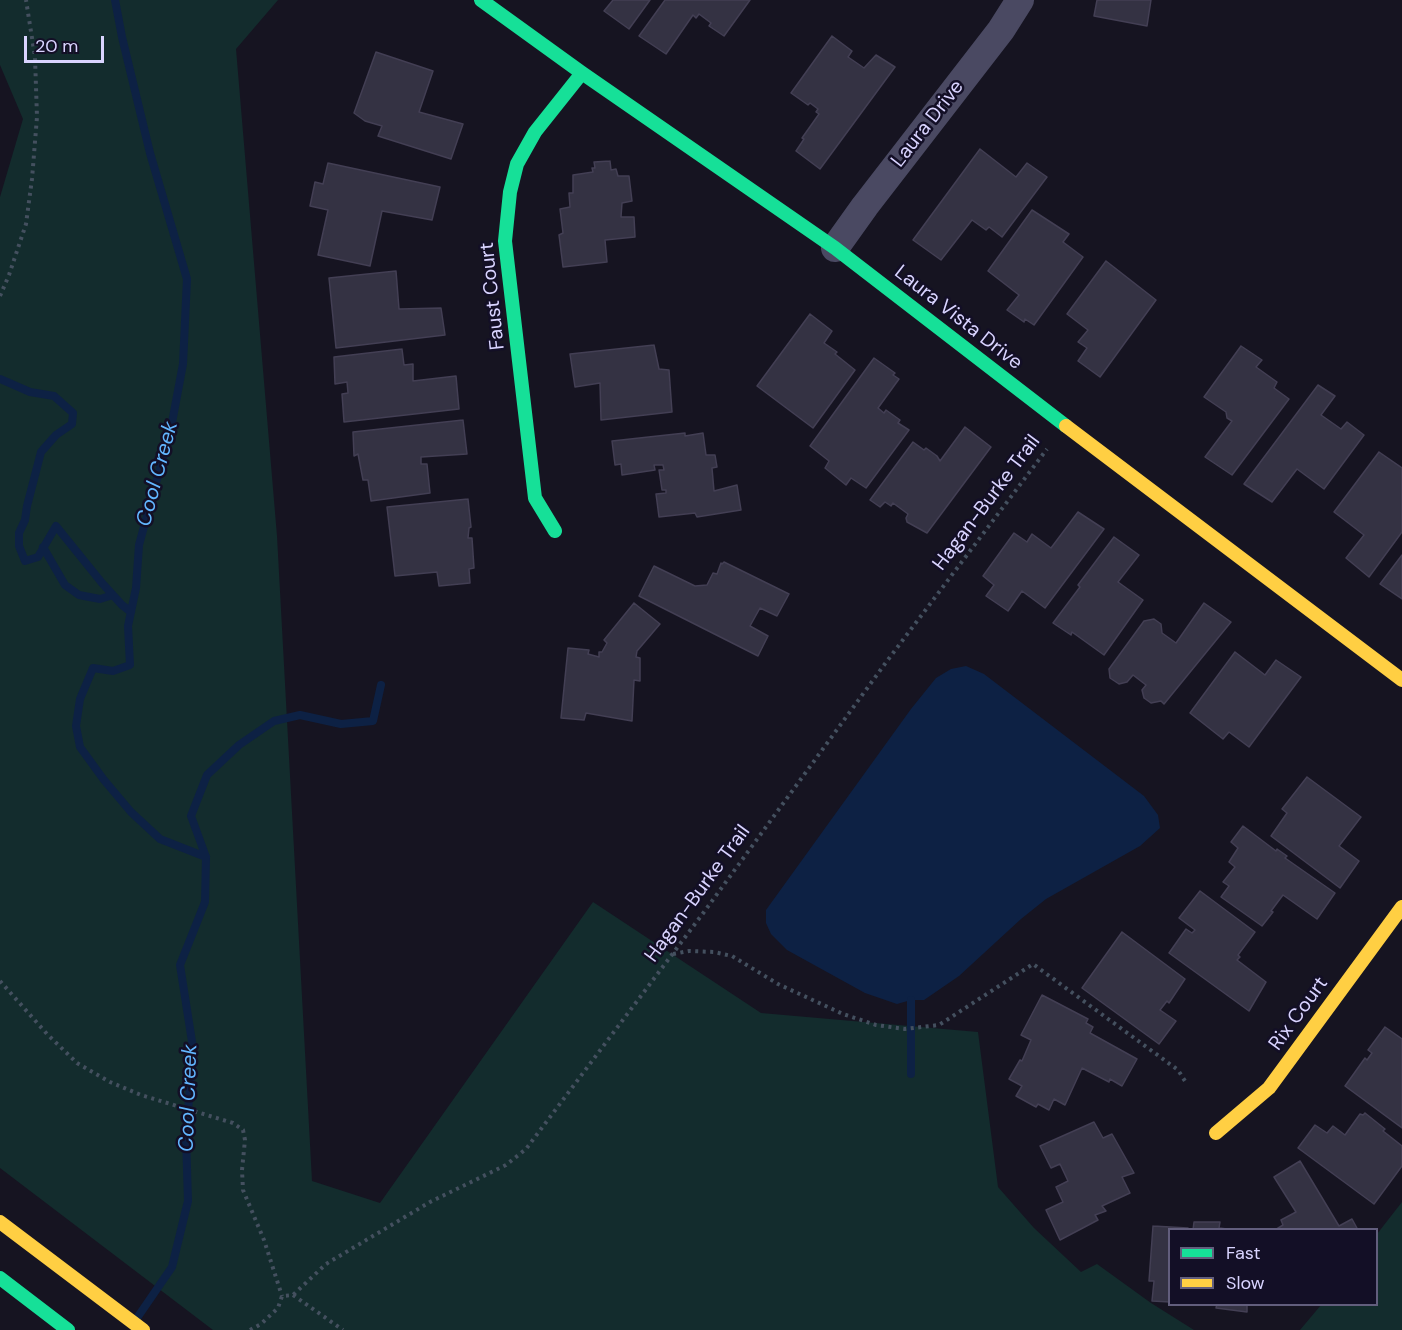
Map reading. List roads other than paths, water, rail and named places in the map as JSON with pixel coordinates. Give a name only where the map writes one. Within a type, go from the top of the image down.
[{"type":"main road","name":"Laura Vista Drive","points":[[482,0],[835,248],[1065,426],[1402,680]]},
{"type":"main road","name":"Faust Court","points":[[555,531],[535,498],[506,241],[510,192],[517,164],[535,132],[582,72]]},
{"type":"main road","name":"Rix Court","points":[[1216,1133],[1269,1088],[1402,908]]},
{"type":"main road","points":[[0,1222],[143,1330]]},
{"type":"main road","points":[[0,1278],[68,1330]]},
{"type":"street","name":"Laura Drive","points":[[835,248],[1001,30],[1020,0]]},
{"type":"water","points":[[966,666],[984,674],[1144,796],[1158,815],[1160,828],[1140,846],[1046,899],[959,976],[924,1000],[911,1000],[897,1004],[865,993],[787,950],[771,934],[766,923],[766,910],[911,709],[936,678],[951,669]]},
{"type":"waterway","name":"Cool Creek","points":[[115,0],[150,153],[187,279],[183,364],[171,428],[139,545],[136,588],[128,626],[130,665],[113,671],[93,668],[80,699],[76,726],[80,747],[131,812],[160,839],[206,857]]},
{"type":"waterway","points":[[0,379],[30,392],[54,396],[73,413],[72,424],[56,435],[41,452],[25,520],[19,533],[19,546],[25,561],[38,557],[56,526],[102,583],[131,612]]},
{"type":"waterway","points":[[43,547],[65,585],[79,595],[100,599],[113,595]]},
{"type":"waterway","name":"Cool Creek","points":[[137,1318],[172,1267],[188,1201],[186,1136],[193,1048],[180,965],[205,902],[206,857],[191,816],[207,775],[239,745],[274,721],[300,715],[341,724],[373,721],[381,685]]},
{"type":"waterway","points":[[911,1000],[911,1074]]}]
